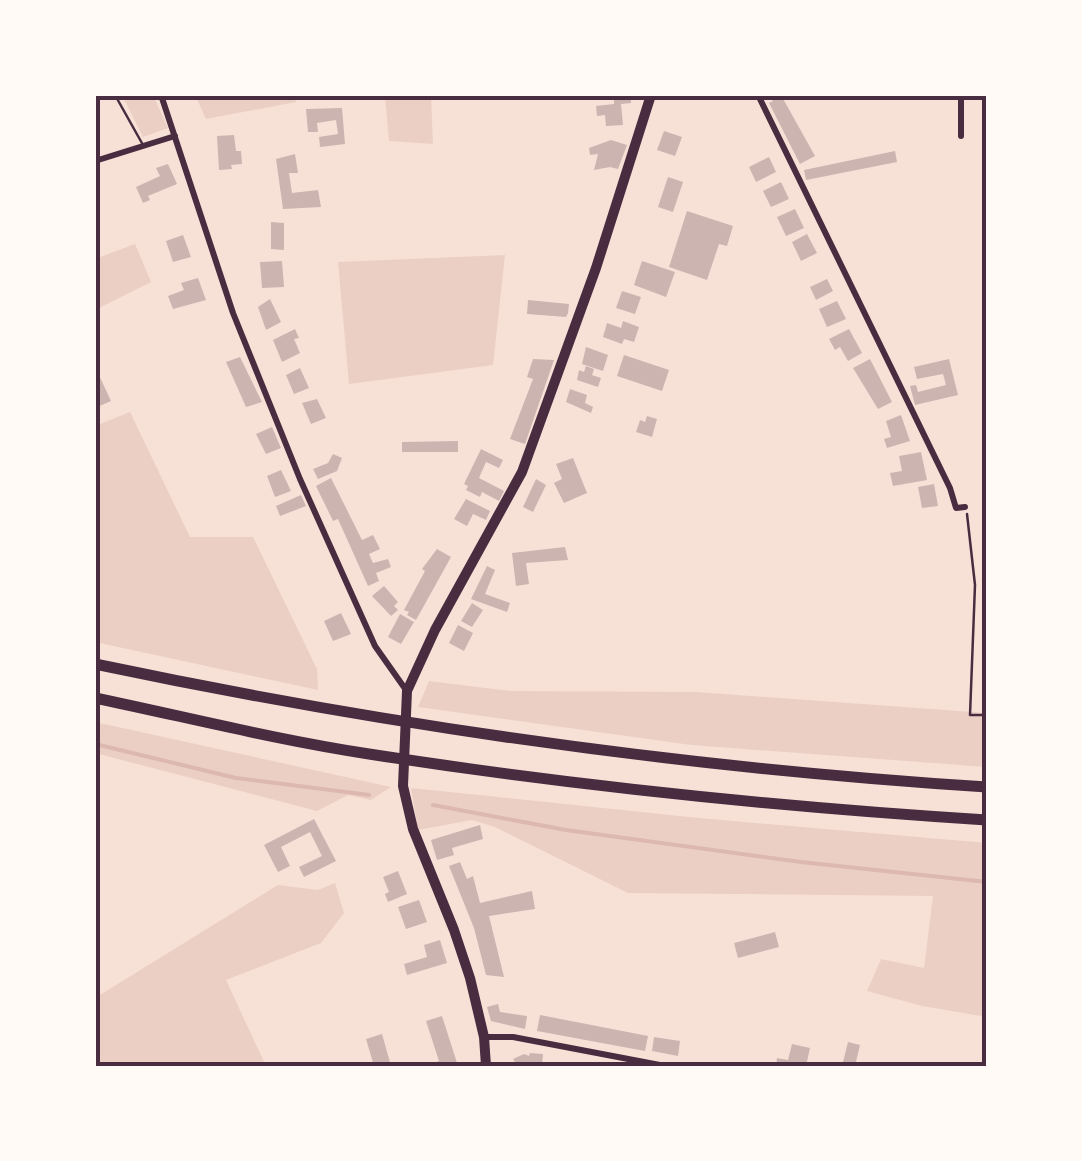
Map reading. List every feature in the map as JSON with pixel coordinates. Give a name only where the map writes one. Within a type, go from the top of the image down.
[{"type":"highway","points":[[95,664],[438,729],[861,780],[987,787]]},
{"type":"highway","points":[[95,698],[366,754],[434,764],[649,792],[987,820]]},
{"type":"main road","points":[[486,1066],[484,1037],[454,930],[414,829],[403,786],[407,691],[435,630],[522,472],[596,268],[651,95]]},
{"type":"street","points":[[161,95],[233,313],[300,478],[375,646],[407,691]]},
{"type":"street","points":[[758,95],[864,308],[956,508],[965,508]]},
{"type":"street","points":[[960,95],[961,136]]},
{"type":"street","points":[[95,161],[176,136]]},
{"type":"street","points":[[484,1037],[513,1038],[665,1066]]},
{"type":"lane","points":[[115,95],[143,145]]},
{"type":"path","points":[[965,508],[976,585],[970,715],[987,715]]},
{"type":"shaded area","points":[[122,95],[153,95],[168,128],[143,137]]},
{"type":"shaded area","points":[[195,95],[294,95],[296,102],[206,119]]},
{"type":"shaded area","points":[[385,95],[431,95],[433,144],[389,141]]},
{"type":"shaded area","points":[[135,244],[151,282],[95,310],[95,259]]},
{"type":"shaded area","points":[[505,255],[493,365],[349,384],[338,262]]},
{"type":"shaded area","points":[[130,412],[190,537],[253,537],[317,669],[318,690],[95,642],[95,426]]},
{"type":"shaded area","points":[[429,681],[510,691],[696,692],[987,713],[987,767],[691,745],[418,707]]},
{"type":"shaded area","points":[[95,722],[391,787],[371,800],[348,795],[317,811],[95,753]]},
{"type":"shaded area","points":[[411,788],[987,843],[987,1017],[922,1006],[867,991],[881,959],[924,968],[933,896],[628,893],[495,827],[472,820],[418,830]]},
{"type":"shaded area","points":[[335,883],[344,913],[321,943],[226,980],[266,1066],[95,1066],[95,998],[278,885],[318,890]]},
{"type":"building","points":[[614,95],[631,95],[631,103],[621,104],[623,125],[606,126],[605,115],[597,116],[596,106],[614,104]]},
{"type":"building","points":[[770,95],[781,95],[815,156],[800,164],[769,103],[773,101]]},
{"type":"building","points":[[342,108],[345,144],[320,147],[319,137],[338,134],[336,120],[317,123],[318,132],[308,132],[306,109]]},
{"type":"building","points":[[664,131],[682,137],[675,156],[657,150]]},
{"type":"building","points":[[234,135],[242,164],[219,170],[217,136]]},
{"type":"building","points":[[611,140],[627,145],[618,169],[594,170],[598,154],[590,155],[589,148]]},
{"type":"building","points":[[895,151],[897,162],[806,180],[804,170]]},
{"type":"building","points":[[295,154],[298,173],[289,173],[292,193],[318,190],[321,207],[283,209],[276,159]]},
{"type":"building","points":[[769,157],[776,172],[756,182],[749,167]]},
{"type":"building","points":[[168,164],[177,184],[148,196],[150,200],[143,203],[136,187],[160,176],[156,168]]},
{"type":"building","points":[[668,177],[683,182],[673,212],[658,207]]},
{"type":"building","points":[[781,182],[789,199],[771,207],[763,191]]},
{"type":"building","points":[[795,209],[804,228],[786,236],[777,217]]},
{"type":"building","points":[[687,211],[733,226],[727,246],[719,244],[707,280],[669,267]]},
{"type":"building","points":[[271,222],[284,223],[284,250],[271,249]]},
{"type":"building","points":[[807,234],[817,253],[801,261],[792,242]]},
{"type":"building","points":[[183,235],[191,257],[173,262],[166,241]]},
{"type":"building","points":[[282,261],[284,287],[262,288],[260,262]]},
{"type":"building","points":[[642,261],[675,272],[666,297],[634,285]]},
{"type":"building","points":[[198,278],[206,300],[173,309],[168,296],[184,290],[181,283]]},
{"type":"building","points":[[827,279],[833,291],[816,300],[810,287]]},
{"type":"building","points":[[622,291],[641,297],[635,314],[616,308]]},
{"type":"building","points":[[270,299],[281,322],[266,330],[258,307]]},
{"type":"building","points":[[528,300],[569,304],[568,313],[566,317],[527,314]]},
{"type":"building","points":[[837,301],[846,319],[827,327],[819,309]]},
{"type":"building","points":[[623,321],[639,327],[634,342],[624,339],[622,344],[603,337],[607,323],[621,328]]},
{"type":"building","points":[[295,329],[299,338],[294,339],[300,353],[282,362],[273,340]]},
{"type":"building","points":[[849,329],[862,353],[848,361],[840,347],[835,350],[829,339]]},
{"type":"building","points":[[586,347],[608,355],[603,371],[582,364]]},
{"type":"building","points":[[624,355],[669,370],[662,391],[617,376]]},
{"type":"building","points":[[240,357],[262,402],[246,407],[226,362]]},
{"type":"building","points":[[533,359],[554,360],[525,444],[510,439],[533,379],[527,377]]},
{"type":"building","points":[[870,359],[892,402],[878,409],[853,368]]},
{"type":"building","points":[[949,359],[958,395],[915,405],[910,386],[916,385],[918,392],[946,385],[943,374],[917,379],[914,367]]},
{"type":"building","points":[[586,366],[594,369],[592,375],[601,378],[598,387],[577,380],[579,370],[584,372]]},
{"type":"building","points":[[300,368],[309,388],[294,394],[286,375]]},
{"type":"building","points":[[98,373],[111,401],[95,408],[95,374]]},
{"type":"building","points":[[570,389],[587,395],[585,403],[593,407],[591,413],[566,402]]},
{"type":"building","points":[[317,399],[326,418],[311,424],[302,403]]},
{"type":"building","points":[[901,415],[910,441],[887,448],[884,439],[891,437],[886,421]]},
{"type":"building","points":[[647,416],[657,419],[652,437],[636,432],[640,420],[645,422]]},
{"type":"building","points":[[272,427],[281,448],[266,454],[256,434]]},
{"type":"building","points":[[458,441],[458,452],[402,452],[402,442]]},
{"type":"building","points":[[481,449],[503,460],[499,468],[486,462],[479,478],[504,491],[499,501],[482,492],[480,497],[466,490],[468,486],[464,484]]},
{"type":"building","points":[[921,452],[927,480],[893,486],[890,473],[902,471],[899,456]]},
{"type":"building","points":[[333,454],[342,458],[337,471],[318,479],[313,469],[328,463]]},
{"type":"building","points":[[573,458],[587,493],[564,503],[554,483],[562,479],[556,464]]},
{"type":"building","points":[[281,470],[291,491],[275,497],[267,476]]},
{"type":"building","points":[[331,478],[362,540],[373,535],[380,549],[369,554],[373,563],[388,559],[391,567],[376,573],[379,581],[368,586],[338,519],[333,521],[316,486]]},
{"type":"building","points":[[536,479],[546,485],[533,512],[523,507]]},
{"type":"building","points":[[934,484],[938,506],[922,508],[918,487]]},
{"type":"building","points":[[301,495],[306,506],[280,516],[276,506]]},
{"type":"building","points":[[466,499],[490,511],[486,520],[473,514],[467,526],[454,519]]},
{"type":"building","points":[[565,547],[568,560],[526,563],[529,584],[516,586],[512,553]]},
{"type":"building","points":[[437,549],[451,557],[416,620],[404,610],[425,571],[422,569]]},
{"type":"building","points":[[487,566],[495,570],[485,594],[510,603],[507,612],[471,599]]},
{"type":"building","points":[[384,586],[398,602],[394,606],[398,610],[391,616],[372,596]]},
{"type":"building","points":[[472,603],[483,610],[472,627],[461,621]]},
{"type":"building","points":[[341,613],[351,634],[333,641],[324,621]]},
{"type":"building","points":[[400,614],[414,622],[401,644],[388,637]]},
{"type":"building","points":[[458,625],[473,633],[464,651],[449,643]]},
{"type":"building","points":[[314,819],[336,861],[304,877],[299,867],[322,856],[310,832],[281,847],[290,866],[278,872],[264,845]]},
{"type":"building","points":[[480,825],[483,839],[452,848],[454,855],[437,860],[431,840]]},
{"type":"building","points":[[460,862],[467,879],[473,876],[480,903],[532,891],[535,909],[489,916],[504,977],[486,975],[474,928],[449,866]]},
{"type":"building","points":[[398,871],[407,894],[388,902],[383,877]]},
{"type":"building","points":[[419,900],[427,922],[406,929],[398,907]]},
{"type":"building","points":[[775,932],[779,947],[738,958],[734,943]]},
{"type":"building","points":[[440,940],[447,963],[407,975],[404,964],[427,957],[424,945]]},
{"type":"building","points":[[498,1004],[500,1012],[527,1016],[525,1029],[491,1021],[487,1007]]},
{"type":"building","points":[[540,1015],[648,1036],[645,1051],[537,1031]]},
{"type":"building","points":[[442,1016],[458,1066],[426,1066],[439,1061],[426,1021]]},
{"type":"building","points":[[382,1034],[391,1066],[374,1066],[366,1039]]},
{"type":"building","points":[[654,1037],[680,1041],[678,1056],[652,1051]]},
{"type":"building","points":[[848,1042],[860,1045],[855,1066],[842,1066]]},
{"type":"building","points":[[792,1044],[810,1048],[806,1066],[776,1066],[777,1058],[788,1060]]},
{"type":"building","points":[[530,1053],[543,1054],[542,1065],[517,1066],[513,1059]]},
{"type":"waterway","points":[[95,744],[236,778],[369,795]]},
{"type":"waterway","points":[[433,805],[566,830],[987,882]]}]
